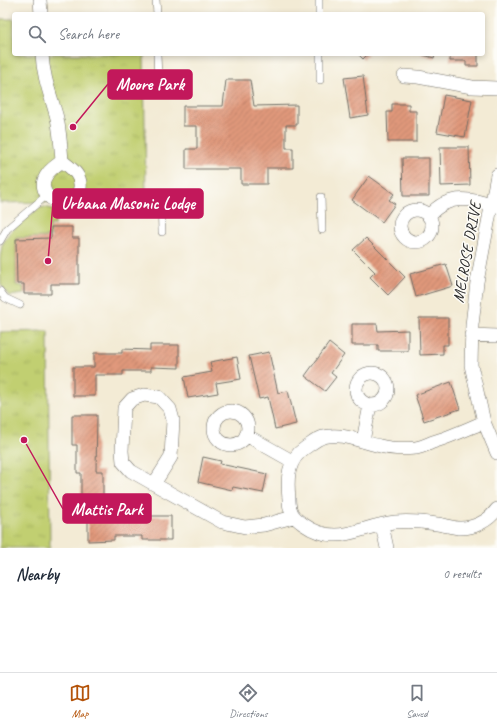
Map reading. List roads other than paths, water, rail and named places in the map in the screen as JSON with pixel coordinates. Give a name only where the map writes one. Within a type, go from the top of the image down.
[{"type":"street","points":[[40,0],[41,12]]},
{"type":"street","points":[[42,56],[46,83],[61,140],[62,162],[77,174],[80,182],[78,202],[57,202],[47,195],[44,190],[44,182],[47,175],[53,168],[62,162]]},
{"type":"street","points":[[404,76],[472,86],[497,88]]},
{"type":"street","name":"MELROSE DRIVE","points":[[497,175],[494,207],[477,282],[471,335],[471,365],[484,422],[497,453]]},
{"type":"street","points":[[429,216],[436,208],[444,203],[458,200],[477,201],[494,207]]},
{"type":"street","points":[[471,335],[497,336]]},
{"type":"street","points":[[154,484],[171,457],[173,420],[170,409],[159,397],[144,395],[132,399],[124,408],[122,451],[123,462],[131,471],[154,484],[222,522],[245,527],[264,525],[293,517]]},
{"type":"street","points":[[362,440],[370,405]]},
{"type":"street","points":[[484,422],[417,448],[379,446],[362,440],[336,436],[323,437],[302,449],[292,462],[288,471],[290,508],[293,517],[306,526],[326,536],[341,537],[394,522],[415,521],[459,528],[474,527],[497,508]]},
{"type":"street","points":[[246,435],[292,462]]},
{"type":"street","points":[[382,525],[387,548]]},
{"type":"lane","points":[[156,0],[156,12]]},
{"type":"lane","points":[[319,0],[319,12]]},
{"type":"lane","points":[[157,56],[158,79]]},
{"type":"lane","points":[[320,56],[320,80]]},
{"type":"lane","points":[[0,240],[7,230],[47,195]]},
{"type":"lane","points":[[321,197],[322,230]]},
{"type":"lane","points":[[161,198],[162,232]]},
{"type":"lane","points":[[0,291],[5,298],[20,305]]},
{"type":"place","name":"Moore Park","points":[[73,127]]},
{"type":"place","name":"Urbana Masonic Lodge","points":[[48,261]]},
{"type":"place","name":"Mattis Park","points":[[24,440]]}]
